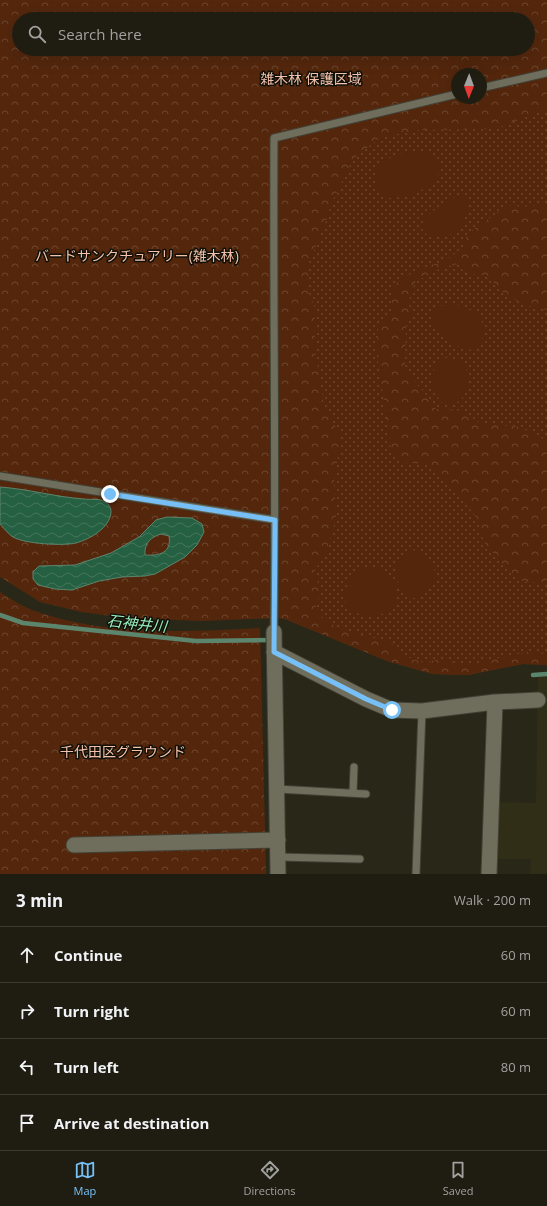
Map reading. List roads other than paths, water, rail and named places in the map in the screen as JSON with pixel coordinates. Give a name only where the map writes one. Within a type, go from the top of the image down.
[{"type":"street","points":[[274,632],[278,874]]},
{"type":"street","points":[[274,652],[366,699],[392,710],[422,712],[495,702],[538,700]]},
{"type":"street","points":[[489,874],[495,702]]},
{"type":"street","points":[[74,845],[278,840]]},
{"type":"lane","points":[[487,87],[547,73]]},
{"type":"lane","points":[[274,632],[274,138],[451,95]]},
{"type":"lane","points":[[0,476],[275,520]]},
{"type":"lane","points":[[416,874],[422,712]]},
{"type":"lane","points":[[353,793],[354,768]]},
{"type":"lane","points":[[277,790],[366,794]]},
{"type":"lane","points":[[278,857],[360,859]]},
{"type":"water","points":[[0,487],[74,498],[101,500],[110,506],[110,518],[103,528],[93,536],[76,543],[44,544],[26,541],[11,536],[0,524]]},
{"type":"water","points":[[167,517],[192,518],[202,524],[204,532],[197,545],[185,557],[155,574],[99,581],[72,590],[55,589],[38,585],[33,579],[33,572],[39,566],[75,565],[111,553],[139,537],[156,520]],"holes":[[[161,534],[169,536],[169,542],[166,550],[160,554],[145,555],[147,544],[151,539]]]},
{"type":"waterway","name":"石神井川","points":[[0,615],[23,623],[196,641],[273,640]]},
{"type":"waterway","name":"石神井川","points":[[533,675],[547,674]]},
{"type":"park label","name":"雑木林 保護区域","points":[[311,78]]},
{"type":"park label","name":"バードサンクチュアリー(雑木林)","points":[[137,255]]},
{"type":"park label","name":"千代田区グラウンド","points":[[123,751]]}]
